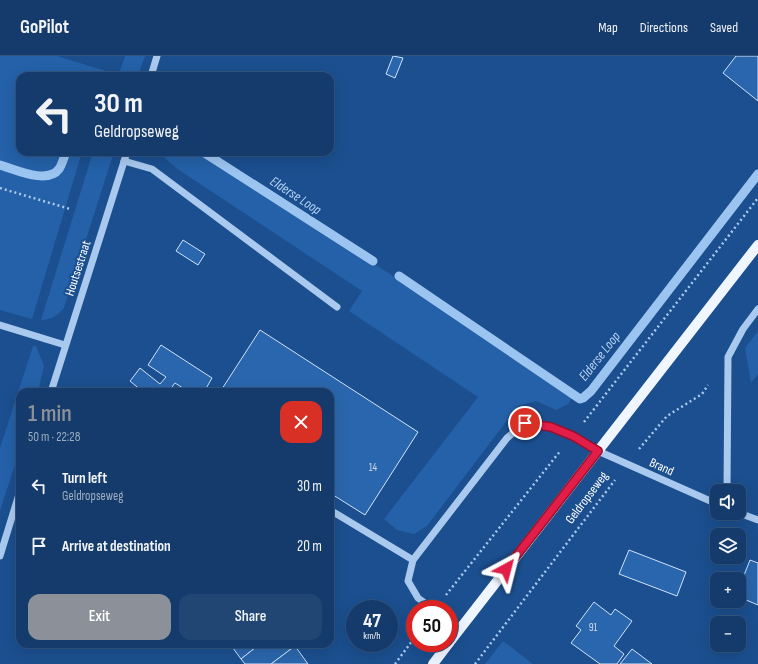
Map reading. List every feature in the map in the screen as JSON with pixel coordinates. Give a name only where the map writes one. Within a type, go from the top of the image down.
[{"type":"main road","name":"Geldropseweg","points":[[458,631],[758,245]]},
{"type":"main road","name":"Geldropseweg","points":[[433,664],[442,652]]},
{"type":"street","points":[[152,72],[158,56]]},
{"type":"street","name":"Houtsestraat","points":[[52,388],[126,156]]},
{"type":"street","points":[[124,161],[152,169],[337,307]]},
{"type":"street","points":[[727,484],[728,358],[742,329],[758,309]]},
{"type":"street","points":[[0,325],[65,345]]},
{"type":"street","name":"Geldropseweg","points":[[421,600],[408,581],[413,560],[508,438],[525,423],[551,427],[573,436],[598,451]]},
{"type":"street","name":"Brand","points":[[598,451],[710,501]]},
{"type":"street","points":[[0,556],[16,504]]},
{"type":"street","points":[[334,512],[413,560]]},
{"type":"street","points":[[746,516],[758,520]]},
{"type":"path","points":[[0,188],[70,209]]},
{"type":"path","points":[[445,596],[573,436],[758,198]]},
{"type":"path","name":"Geldropseweg","points":[[475,664],[627,464],[667,416],[702,394],[728,358]]},
{"type":"path","points":[[395,664],[406,649]]},
{"type":"shaded area","points":[[0,56],[57,56],[106,71],[16,72],[16,156],[81,156],[32,319],[0,310]]},
{"type":"shaded area","points":[[125,56],[145,56],[139,72],[119,72]]},
{"type":"shaded area","points":[[92,156],[113,156],[64,308],[54,317],[41,320]]},
{"type":"shaded area","points":[[164,156],[205,156],[575,393],[568,404],[556,410],[536,401],[518,406],[427,526],[414,534],[397,530],[384,519],[478,397],[349,311],[362,291],[176,168]]},
{"type":"shaded area","points":[[758,331],[758,374],[751,383],[745,348]]},
{"type":"shaded area","points":[[33,346],[36,346],[44,366],[39,388],[19,388]]},
{"type":"shaded area","points":[[16,399],[16,461],[0,511],[0,448]]},
{"type":"shaded area","points":[[503,641],[533,664],[485,664]]},
{"type":"building","points":[[393,56],[403,58],[395,78],[386,74]]},
{"type":"building","points":[[736,56],[758,56],[758,101],[723,73]]},
{"type":"building","points":[[183,240],[205,254],[198,265],[176,251]]},
{"type":"building","points":[[260,330],[418,432],[365,515],[334,496],[334,388],[223,388]]},
{"type":"building","points":[[161,345],[212,378],[206,388],[183,388],[175,383],[171,388],[138,388],[130,381],[140,368],[160,384],[166,377],[148,365]]},
{"type":"building","points":[[629,550],[686,572],[677,596],[619,574]]},
{"type":"building","points":[[750,560],[758,563],[758,605],[746,600],[745,572]]},
{"type":"building","points":[[594,602],[611,615],[615,609],[632,621],[614,646],[624,654],[617,664],[600,664],[571,643],[581,630],[576,626]]},
{"type":"building","points":[[233,648],[255,648],[241,659]]},
{"type":"building","points":[[255,648],[292,648],[271,664],[245,664],[241,659]]},
{"type":"building","points":[[292,648],[296,648],[308,664],[271,664]]},
{"type":"building","points":[[632,649],[652,664],[620,664]]},
{"type":"waterway","name":"Elderse Loop","points":[[0,165],[39,176],[47,176],[54,174],[59,169],[65,156]]},
{"type":"waterway","name":"Elderse Loop","points":[[209,156],[373,261]]},
{"type":"waterway","name":"Elderse Loop","points":[[399,276],[580,399],[591,391],[758,174]]},
{"type":"route","points":[[506,569],[598,451],[573,436],[551,427],[525,423]]}]
